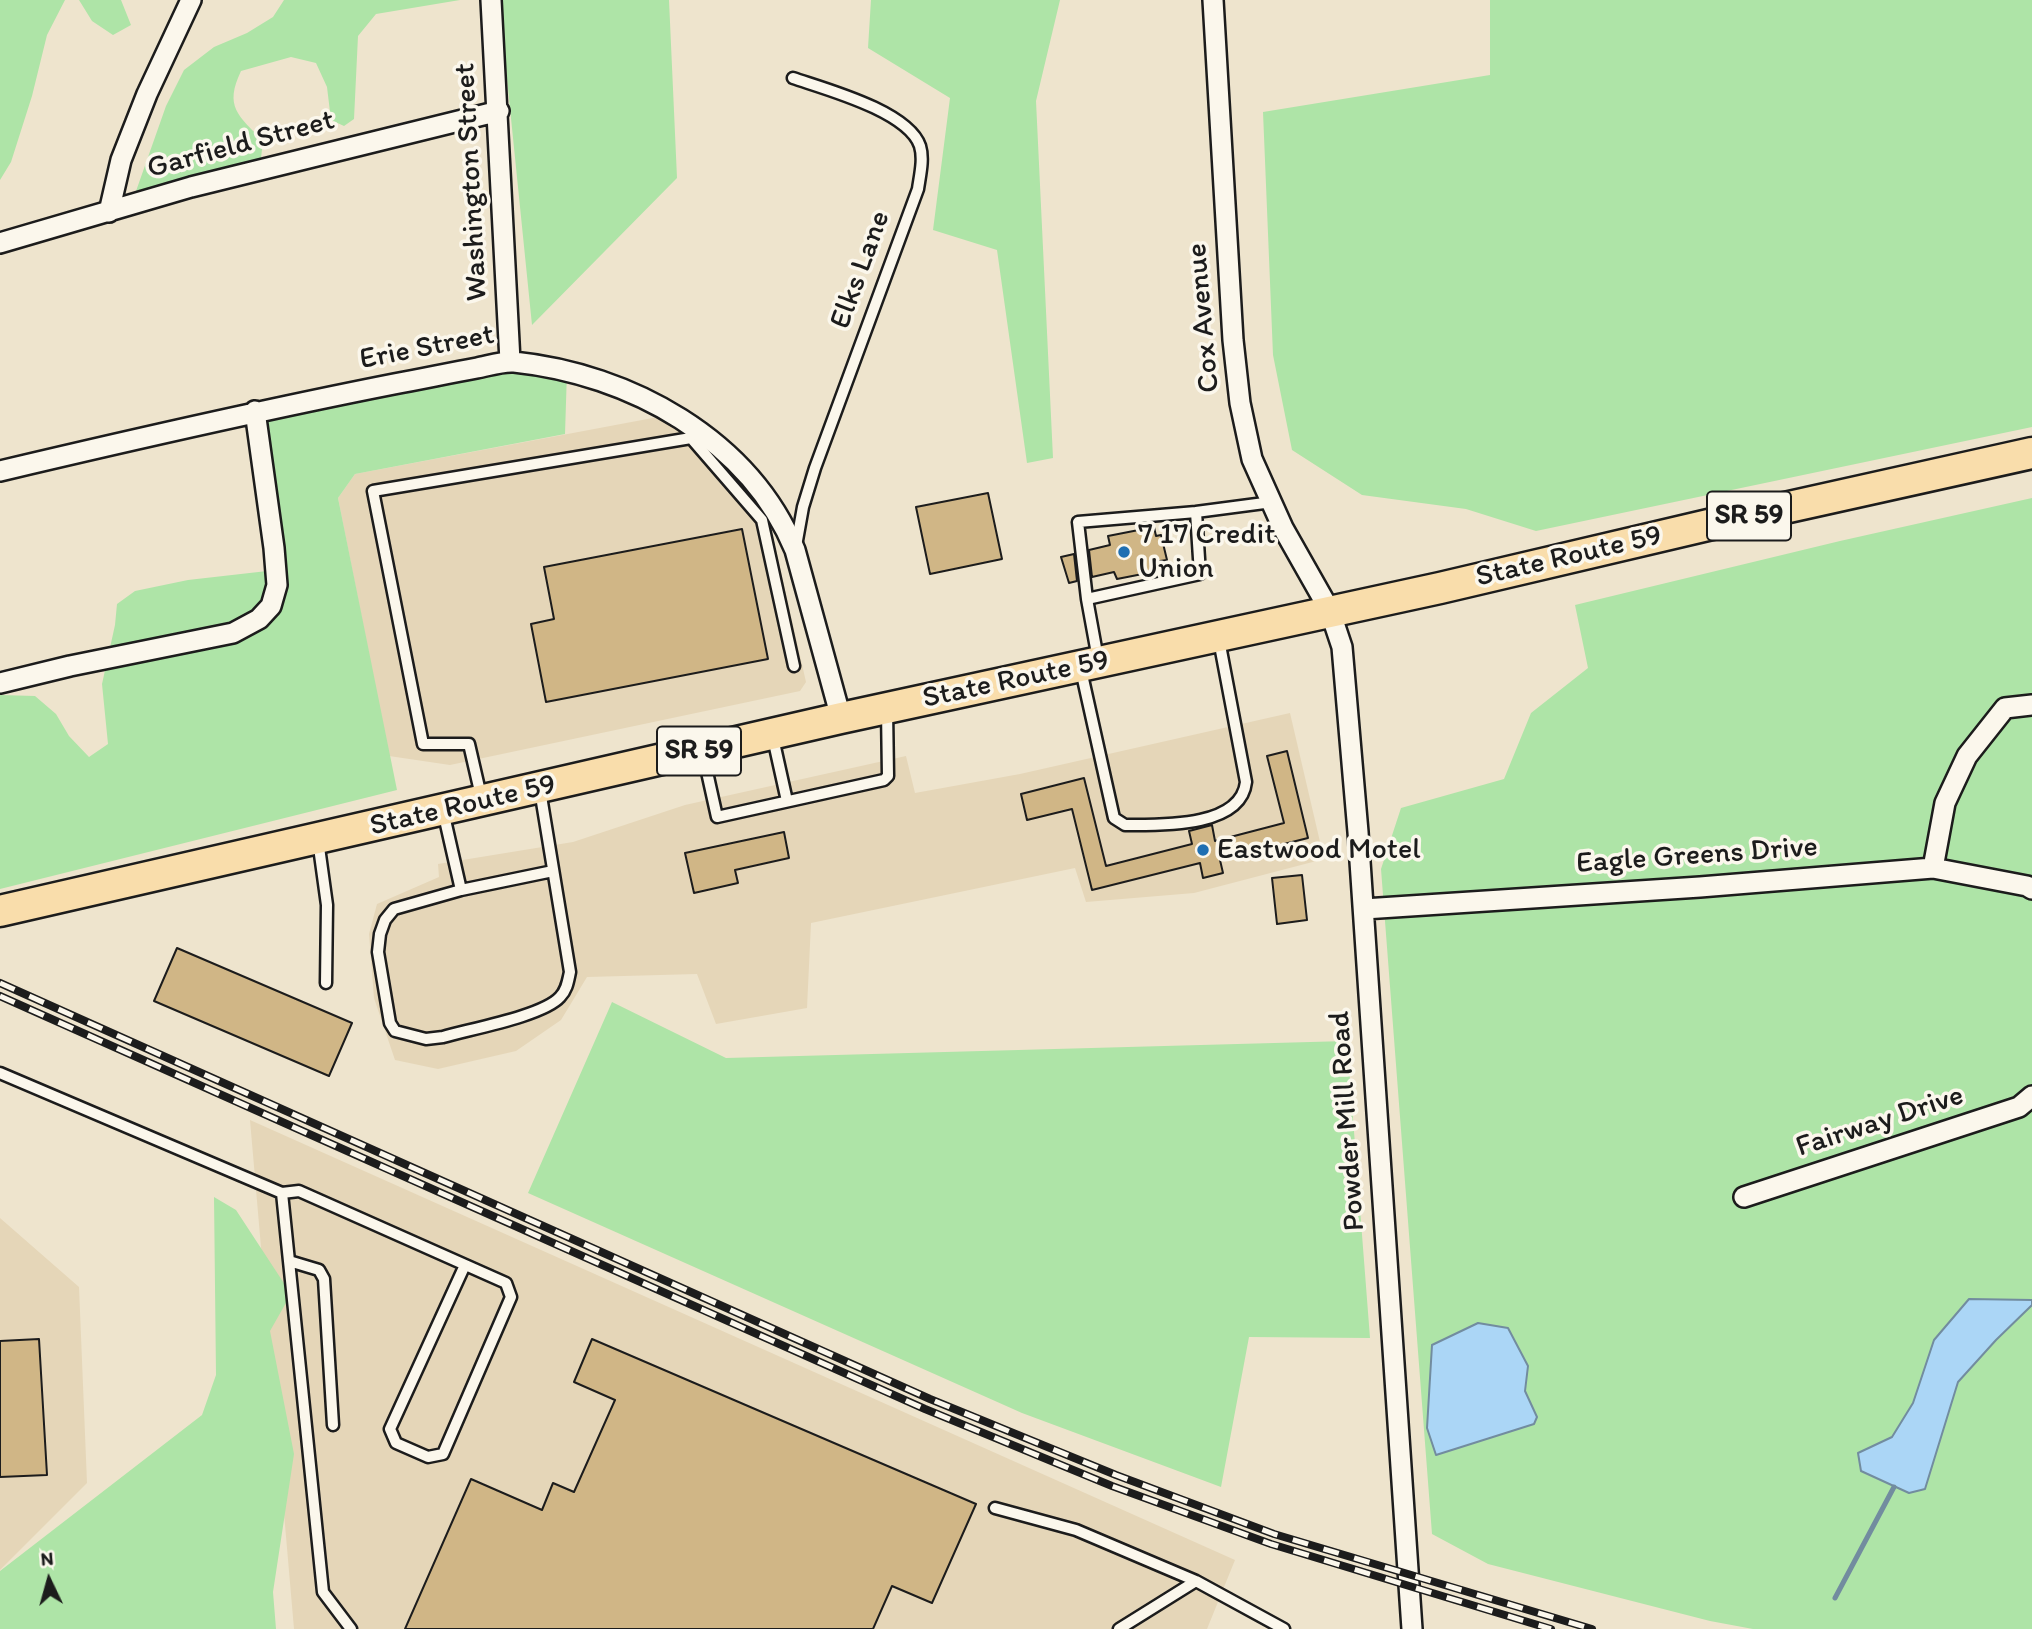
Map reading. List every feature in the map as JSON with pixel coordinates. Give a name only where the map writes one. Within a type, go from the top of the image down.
[{"type":"main road","name":"State Route 59","points":[[0,911],[841,718],[1440,588],[2032,453]]},
{"type":"street","points":[[109,212],[121,160],[147,94],[191,0]]},
{"type":"street","name":"Washington Street","points":[[491,0],[499,111],[510,361]]},
{"type":"street","name":"Cox Avenue","points":[[1213,0],[1233,340],[1240,403],[1252,459],[1283,528],[1330,611]]},
{"type":"street","name":"Garfield Street","points":[[0,243],[191,187],[499,111]]},
{"type":"street","name":"Erie Street","points":[[0,471],[255,411],[510,361],[600,381],[666,409],[694,434],[745,471],[769,500],[795,550],[841,718]]},
{"type":"street","points":[[0,683],[233,633],[259,619],[271,606],[277,585],[255,411]]},
{"type":"street","name":"Powder Mill Road","points":[[1330,611],[1342,647],[1364,909],[1412,1629]]},
{"type":"street","points":[[1933,868],[1945,803],[1967,756],[2005,708],[2032,705]]},
{"type":"street","name":"Eagle Greens Drive","points":[[1364,909],[1687,888],[1933,868],[2032,889]]},
{"type":"street","name":"Fairway Drive","points":[[1744,1197],[2019,1107],[2032,1096]]},
{"type":"lane","name":"Elks Lane","points":[[793,78],[870,104],[908,129],[919,144],[922,160],[918,189],[815,468],[803,507],[795,550]]},
{"type":"lane","points":[[482,802],[469,744],[423,744],[373,491],[694,434],[762,520],[794,666]]},
{"type":"lane","points":[[1218,636],[1246,782],[1240,801],[1229,811],[1206,819],[1125,825],[1114,818],[1089,665],[1087,599],[1078,522],[1196,512],[1272,502]]},
{"type":"lane","points":[[1087,599],[1200,574],[1196,512]]},
{"type":"lane","points":[[703,750],[717,817],[884,780],[888,776],[887,708]]},
{"type":"lane","points":[[772,734],[787,802]]},
{"type":"lane","points":[[540,789],[570,972],[567,986],[560,998],[542,1010],[443,1037],[426,1039],[395,1031],[390,1023],[378,952],[385,920],[394,909],[460,890],[553,871]]},
{"type":"lane","points":[[443,811],[460,890]]},
{"type":"lane","points":[[318,840],[327,905],[326,983]]},
{"type":"lane","points":[[0,1073],[282,1192],[299,1191],[506,1283],[511,1297],[443,1454],[428,1457],[396,1443],[390,1429],[465,1265]]},
{"type":"lane","points":[[282,1192],[323,1592],[351,1629]]},
{"type":"lane","points":[[289,1261],[320,1270],[324,1279],[333,1425]]},
{"type":"lane","points":[[995,1508],[1076,1530],[1196,1581],[1284,1629]]},
{"type":"lane","points":[[1119,1629],[1196,1581]]},
{"type":"shaded area","points":[[658,417],[714,443],[768,515],[806,682],[800,691],[450,765],[389,756],[338,498],[355,474]]},
{"type":"shaded area","points":[[1290,713],[1324,859],[1194,893],[1086,902],[1075,868],[811,923],[807,1008],[716,1024],[697,974],[587,977],[561,1020],[516,1051],[438,1069],[395,1060],[374,998],[369,934],[377,904],[439,877],[438,864],[573,842],[685,805],[906,756],[915,793],[1020,774]]},
{"type":"shaded area","points":[[250,1120],[1235,1560],[1207,1629],[294,1629]]},
{"type":"shaded area","points":[[0,1218],[79,1287],[87,1483],[0,1570]]},
{"type":"green space","points":[[0,0],[65,0],[47,35],[32,96],[11,162],[0,180]]},
{"type":"green space","points":[[79,0],[121,0],[131,25],[113,35],[92,21]]},
{"type":"green space","points":[[284,0],[460,0],[376,14],[358,36],[354,119],[344,126],[331,120],[327,87],[316,63],[291,57],[241,71],[236,83],[234,102],[241,117],[263,141],[261,158],[215,174],[135,194],[166,106],[184,70],[214,47],[247,33],[273,17]]},
{"type":"green space","points":[[499,0],[669,0],[677,178],[532,325]]},
{"type":"green space","points":[[871,0],[1060,0],[1036,101],[1053,458],[1027,463],[997,250],[933,230],[950,98],[868,48]]},
{"type":"green space","points":[[1490,0],[2032,0],[2032,427],[1536,531],[1466,509],[1362,495],[1292,450],[1273,355],[1263,112],[1490,75]]},
{"type":"green space","points":[[510,361],[567,371],[565,434],[355,474],[338,498],[397,790],[0,889],[0,695],[35,696],[56,714],[69,736],[89,757],[108,744],[102,684],[117,604],[135,591],[188,580],[276,570],[255,411]]},
{"type":"green space","points":[[2032,498],[2032,1629],[1753,1629],[1710,1621],[1488,1564],[1432,1534],[1381,869],[1401,808],[1504,779],[1531,713],[1588,668],[1575,605]]},
{"type":"green space","points":[[612,1002],[726,1058],[1347,1041],[1370,1338],[1249,1337],[1221,1487],[1022,1413],[528,1193]]},
{"type":"green space","points":[[214,1197],[236,1210],[291,1294],[270,1331],[294,1454],[273,1592],[276,1629],[0,1629],[0,1571],[202,1415],[216,1375]]},
{"type":"water","points":[[1969,1299],[2032,1300],[2032,1305],[1958,1382],[1925,1489],[1909,1493],[1861,1471],[1858,1453],[1892,1437],[1913,1403],[1934,1340]]},
{"type":"water","points":[[1478,1323],[1508,1328],[1528,1366],[1525,1391],[1537,1417],[1534,1424],[1436,1455],[1427,1428],[1432,1345]]},
{"type":"building","points":[[988,493],[1002,559],[930,574],[916,507]]},
{"type":"building","name":"7 17 Credit Union","points":[[1154,527],[1156,536],[1161,535],[1167,560],[1160,561],[1163,570],[1117,579],[1114,572],[1092,577],[1089,550],[1110,545],[1108,536]]},
{"type":"building","points":[[742,529],[768,659],[546,702],[531,624],[554,619],[544,567]]},
{"type":"building","points":[[1074,554],[1077,581],[1069,583],[1061,557]]},
{"type":"building","points":[[1287,751],[1308,838],[1220,860],[1223,873],[1203,878],[1200,863],[1092,890],[1072,809],[1027,820],[1021,794],[1084,778],[1106,866],[1192,844],[1189,831],[1212,825],[1215,841],[1284,823],[1267,756]]},
{"type":"building","points":[[784,832],[789,858],[735,870],[738,883],[694,893],[685,853]]},
{"type":"building","points":[[1302,875],[1307,920],[1277,924],[1272,878]]},
{"type":"building","points":[[177,948],[352,1023],[329,1076],[154,1001]]},
{"type":"building","points":[[39,1339],[47,1475],[0,1477],[0,1341]]},
{"type":"building","points":[[592,1339],[976,1504],[932,1603],[892,1586],[873,1629],[405,1629],[471,1479],[542,1510],[553,1483],[574,1492],[615,1400],[574,1382]]},
{"type":"waterway","points":[[1835,1598],[1894,1487]]},
{"type":"railway","points":[[0,983],[930,1399],[1116,1475],[1274,1534],[1592,1629]]},
{"type":"railway","points":[[0,996],[925,1409],[1112,1486],[1271,1544],[1551,1629]]},
{"type":"place","name":"7 17 Credit Union","points":[[1124,552]]},
{"type":"place","name":"Eastwood Motel","points":[[1203,850]]}]
